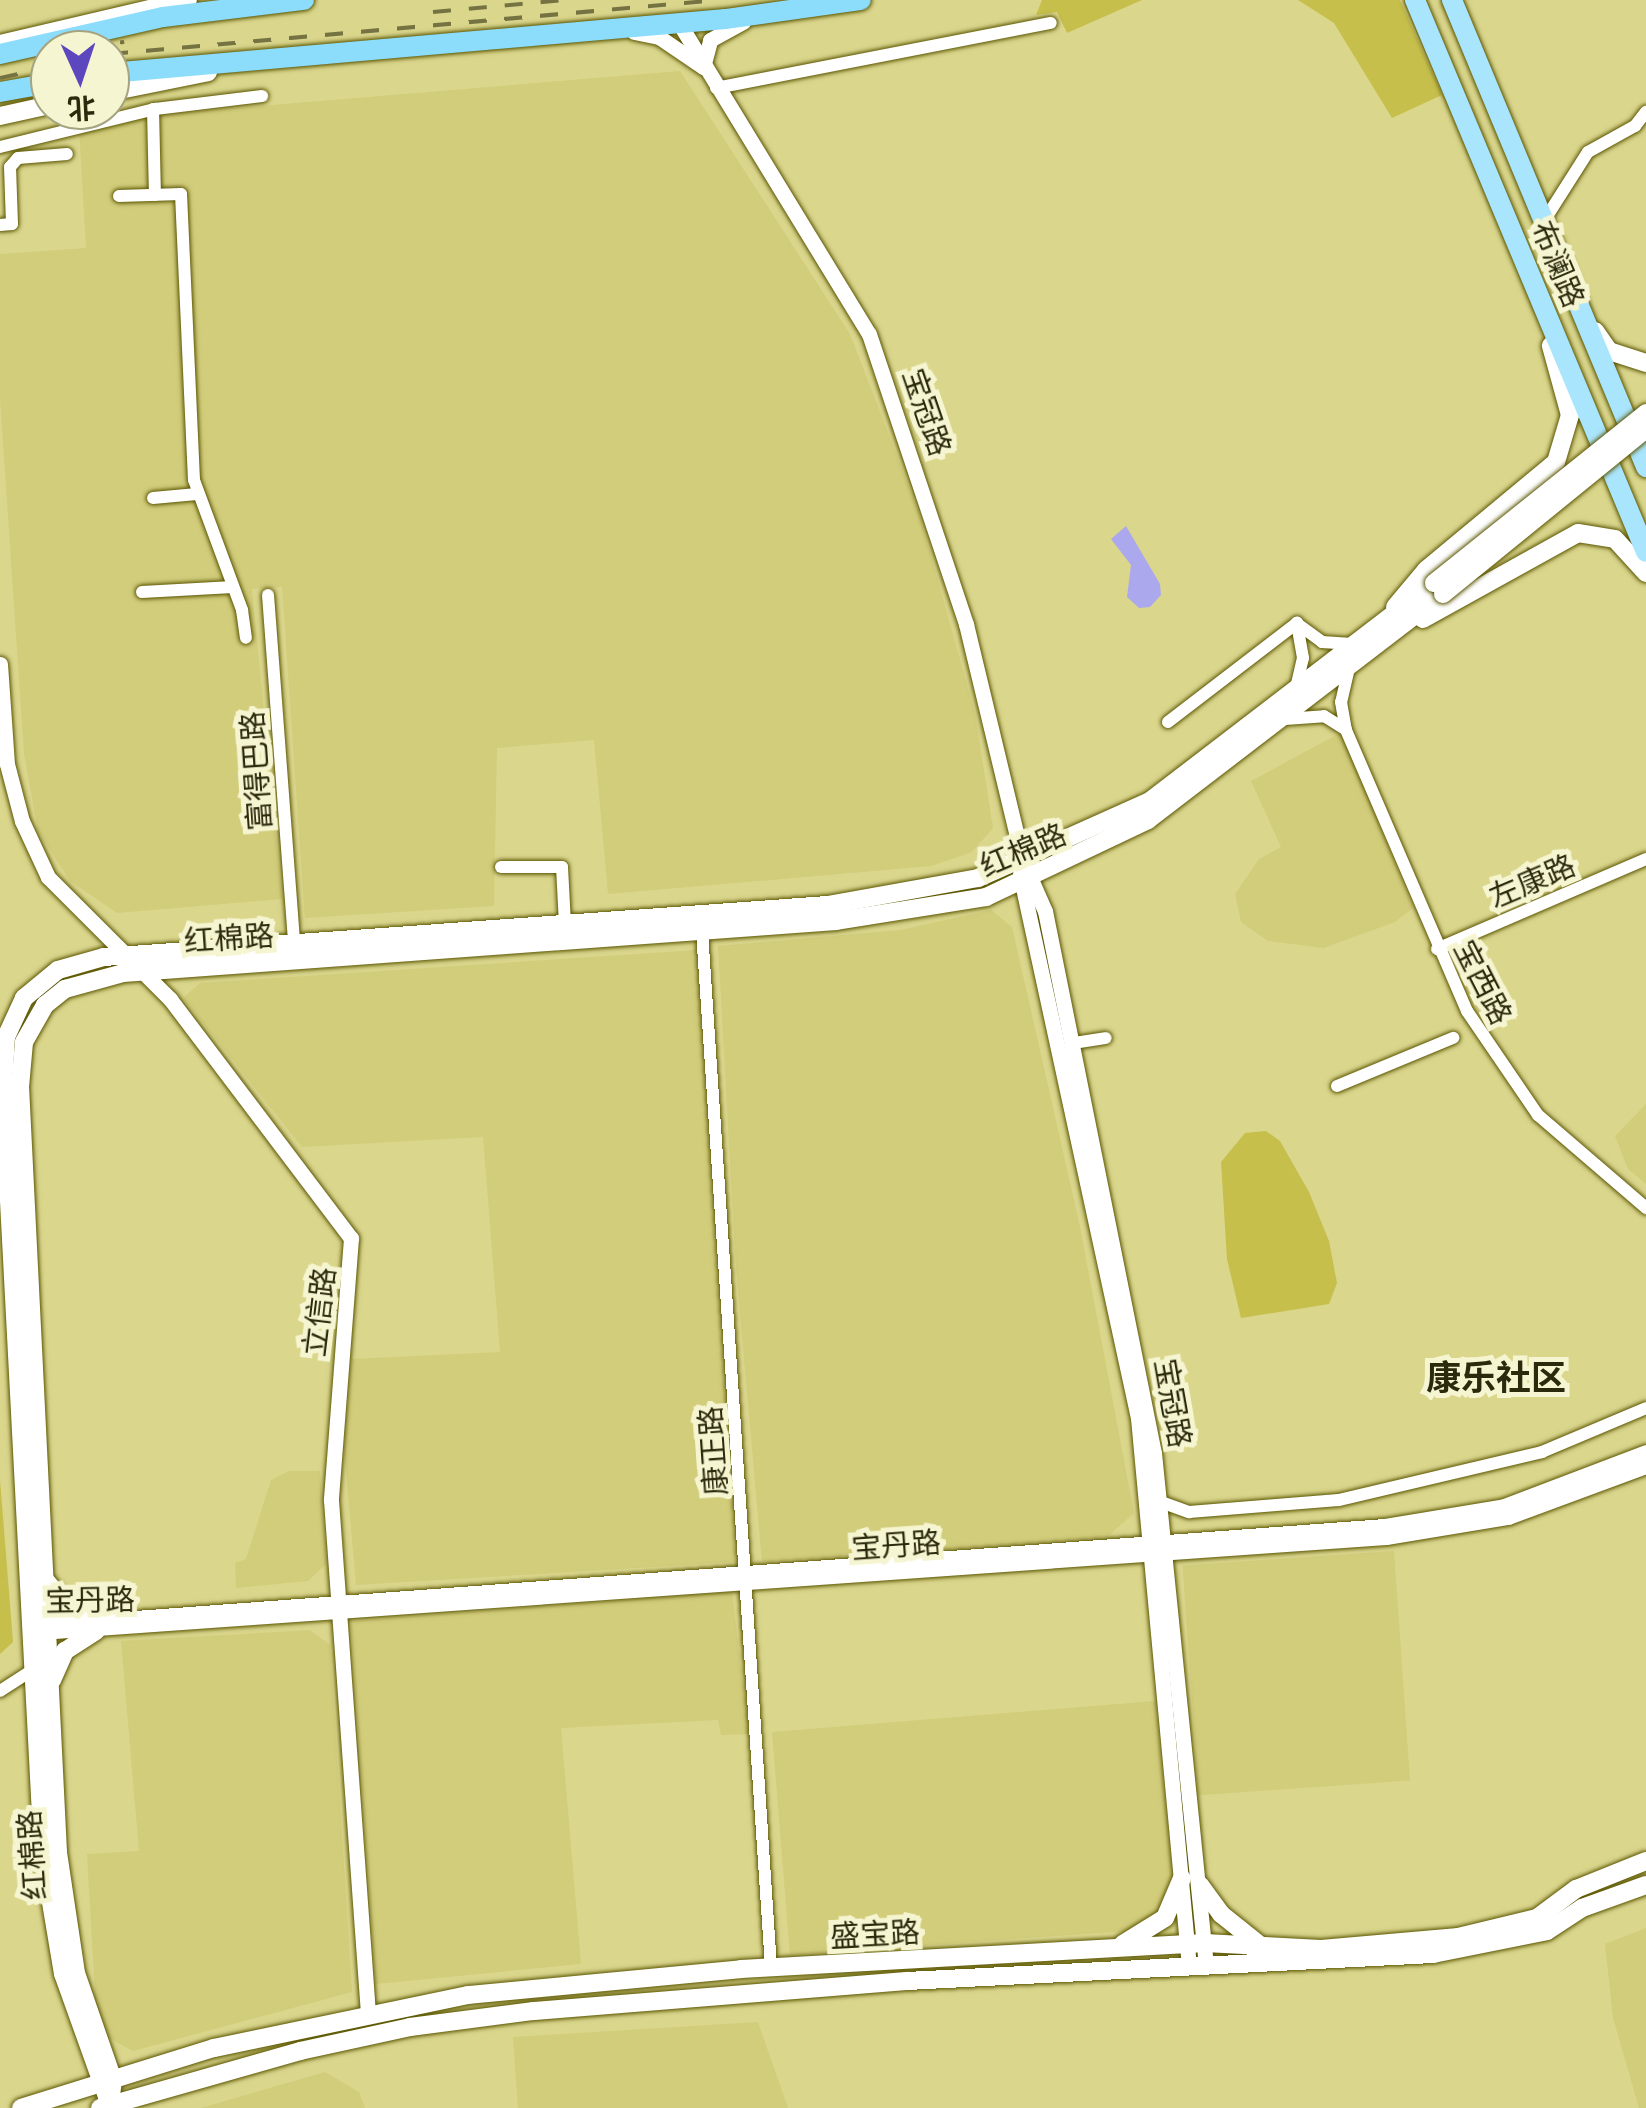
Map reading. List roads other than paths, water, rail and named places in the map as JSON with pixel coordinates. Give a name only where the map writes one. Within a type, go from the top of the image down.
[{"type":"highway","points":[[0,54],[163,17],[304,0]]},
{"type":"highway","points":[[130,71],[680,23],[862,0]]},
{"type":"highway","points":[[0,92],[30,87]]},
{"type":"main road","points":[[0,44],[188,0]]},
{"type":"main road","name":"布澜路","points":[[1415,0],[1646,552]]},
{"type":"main road","points":[[1425,24],[1454,5]]},
{"type":"main road","name":"布澜路","points":[[1454,5],[1646,467]]},
{"type":"main road","points":[[130,88],[317,54]]},
{"type":"main road","points":[[0,118],[30,110]]},
{"type":"main road","points":[[1564,268],[1609,351],[1646,363]]},
{"type":"main road","points":[[1387,629],[1408,588],[1542,476],[1566,445],[1568,400],[1531,279]]},
{"type":"main road","points":[[1439,589],[1646,412]]},
{"type":"main road","points":[[1439,589],[1646,429]]},
{"type":"main road","points":[[1387,629],[1569,535],[1607,534],[1646,573]]},
{"type":"main road","name":"红棉路","points":[[107,2082],[54,1935],[34,1669],[42,1628],[44,1573],[20,1087],[24,1042],[45,1005],[65,989],[146,972],[892,915],[986,897],[1148,820],[1285,719],[1439,589]]},
{"type":"main road","name":"红棉路","points":[[105,2106],[107,2082],[67,1933],[3,1086],[6,1037],[14,1014],[39,982],[82,962],[130,955],[890,897],[978,878],[1150,801],[1358,643],[1387,629]]},
{"type":"main road","points":[[44,1573],[62,1604],[95,1624],[65,1651],[50,1690]]},
{"type":"main road","name":"盛宝路","points":[[107,2082],[214,2048],[468,1995],[770,1967],[1196,1944],[1266,1950],[1399,1945],[1537,1918],[1576,1889],[1646,1861]]},
{"type":"main road","points":[[1110,1950],[1166,1918],[1191,1881],[1221,1914],[1266,1950]]},
{"type":"main road","name":"盛宝路","points":[[105,2106],[338,2042],[534,2010],[1433,1954],[1556,1928],[1582,1908],[1646,1885]]},
{"type":"main road","points":[[21,2108],[107,2082]]},
{"type":"street","points":[[600,30],[659,37],[703,67],[705,50],[720,31],[768,14]]},
{"type":"street","points":[[716,88],[1050,22]]},
{"type":"street","name":"宝冠路","points":[[680,23],[703,67],[845,292],[899,408],[973,649],[1022,860],[1121,1329],[1158,1548],[1198,1967]]},
{"type":"street","points":[[0,147],[153,109],[262,96]]},
{"type":"street","points":[[153,109],[154,195]]},
{"type":"street","points":[[1544,221],[1588,152],[1644,119]]},
{"type":"street","points":[[0,225],[12,224],[10,167],[18,158],[67,154]]},
{"type":"street","points":[[119,196],[181,194],[197,494],[233,586],[246,638]]},
{"type":"street","points":[[153,498],[197,494]]},
{"type":"street","points":[[142,592],[233,586]]},
{"type":"street","name":"富得巴路","points":[[268,595],[294,943]]},
{"type":"street","points":[[1298,623],[1322,642],[1358,643]]},
{"type":"street","points":[[1289,697],[1302,673],[1298,623]]},
{"type":"street","points":[[1168,722],[1298,623]]},
{"type":"street","name":"立信路","points":[[0,664],[2,732],[34,852],[64,896],[146,972],[333,1206],[350,1238],[332,1456],[368,2014]]},
{"type":"street","name":"宝西路","points":[[1349,668],[1341,702],[1346,730],[1437,949],[1514,1085],[1561,1138],[1646,1208]]},
{"type":"street","points":[[1285,719],[1324,716],[1346,730]]},
{"type":"street","name":"左康路","points":[[1437,949],[1646,858]]},
{"type":"street","points":[[501,867],[562,867],[565,924]]},
{"type":"street","name":"宝冠路","points":[[1025,880],[1074,1042],[1161,1502],[1158,1548]]},
{"type":"street","name":"康正路","points":[[702,931],[748,1578],[770,1967]]},
{"type":"street","points":[[1074,1042],[1106,1038]]},
{"type":"street","points":[[1337,1086],[1453,1038]]},
{"type":"street","points":[[1161,1502],[1189,1512],[1218,1511],[1379,1492],[1542,1452],[1646,1408]]},
{"type":"street","name":"宝丹路","points":[[1158,1548],[1465,1514],[1575,1483],[1646,1452]]},
{"type":"street","name":"宝丹路","points":[[42,1628],[1467,1526],[1550,1504],[1646,1466]]},
{"type":"street","points":[[0,1691],[34,1669]]},
{"type":"railway","points":[[433,12],[564,0]]},
{"type":"railway","points":[[130,52],[719,0]]},
{"type":"railway","points":[[0,78],[30,71]]},
{"type":"district","name":"康乐社区","points":[[1496,1378]]}]
